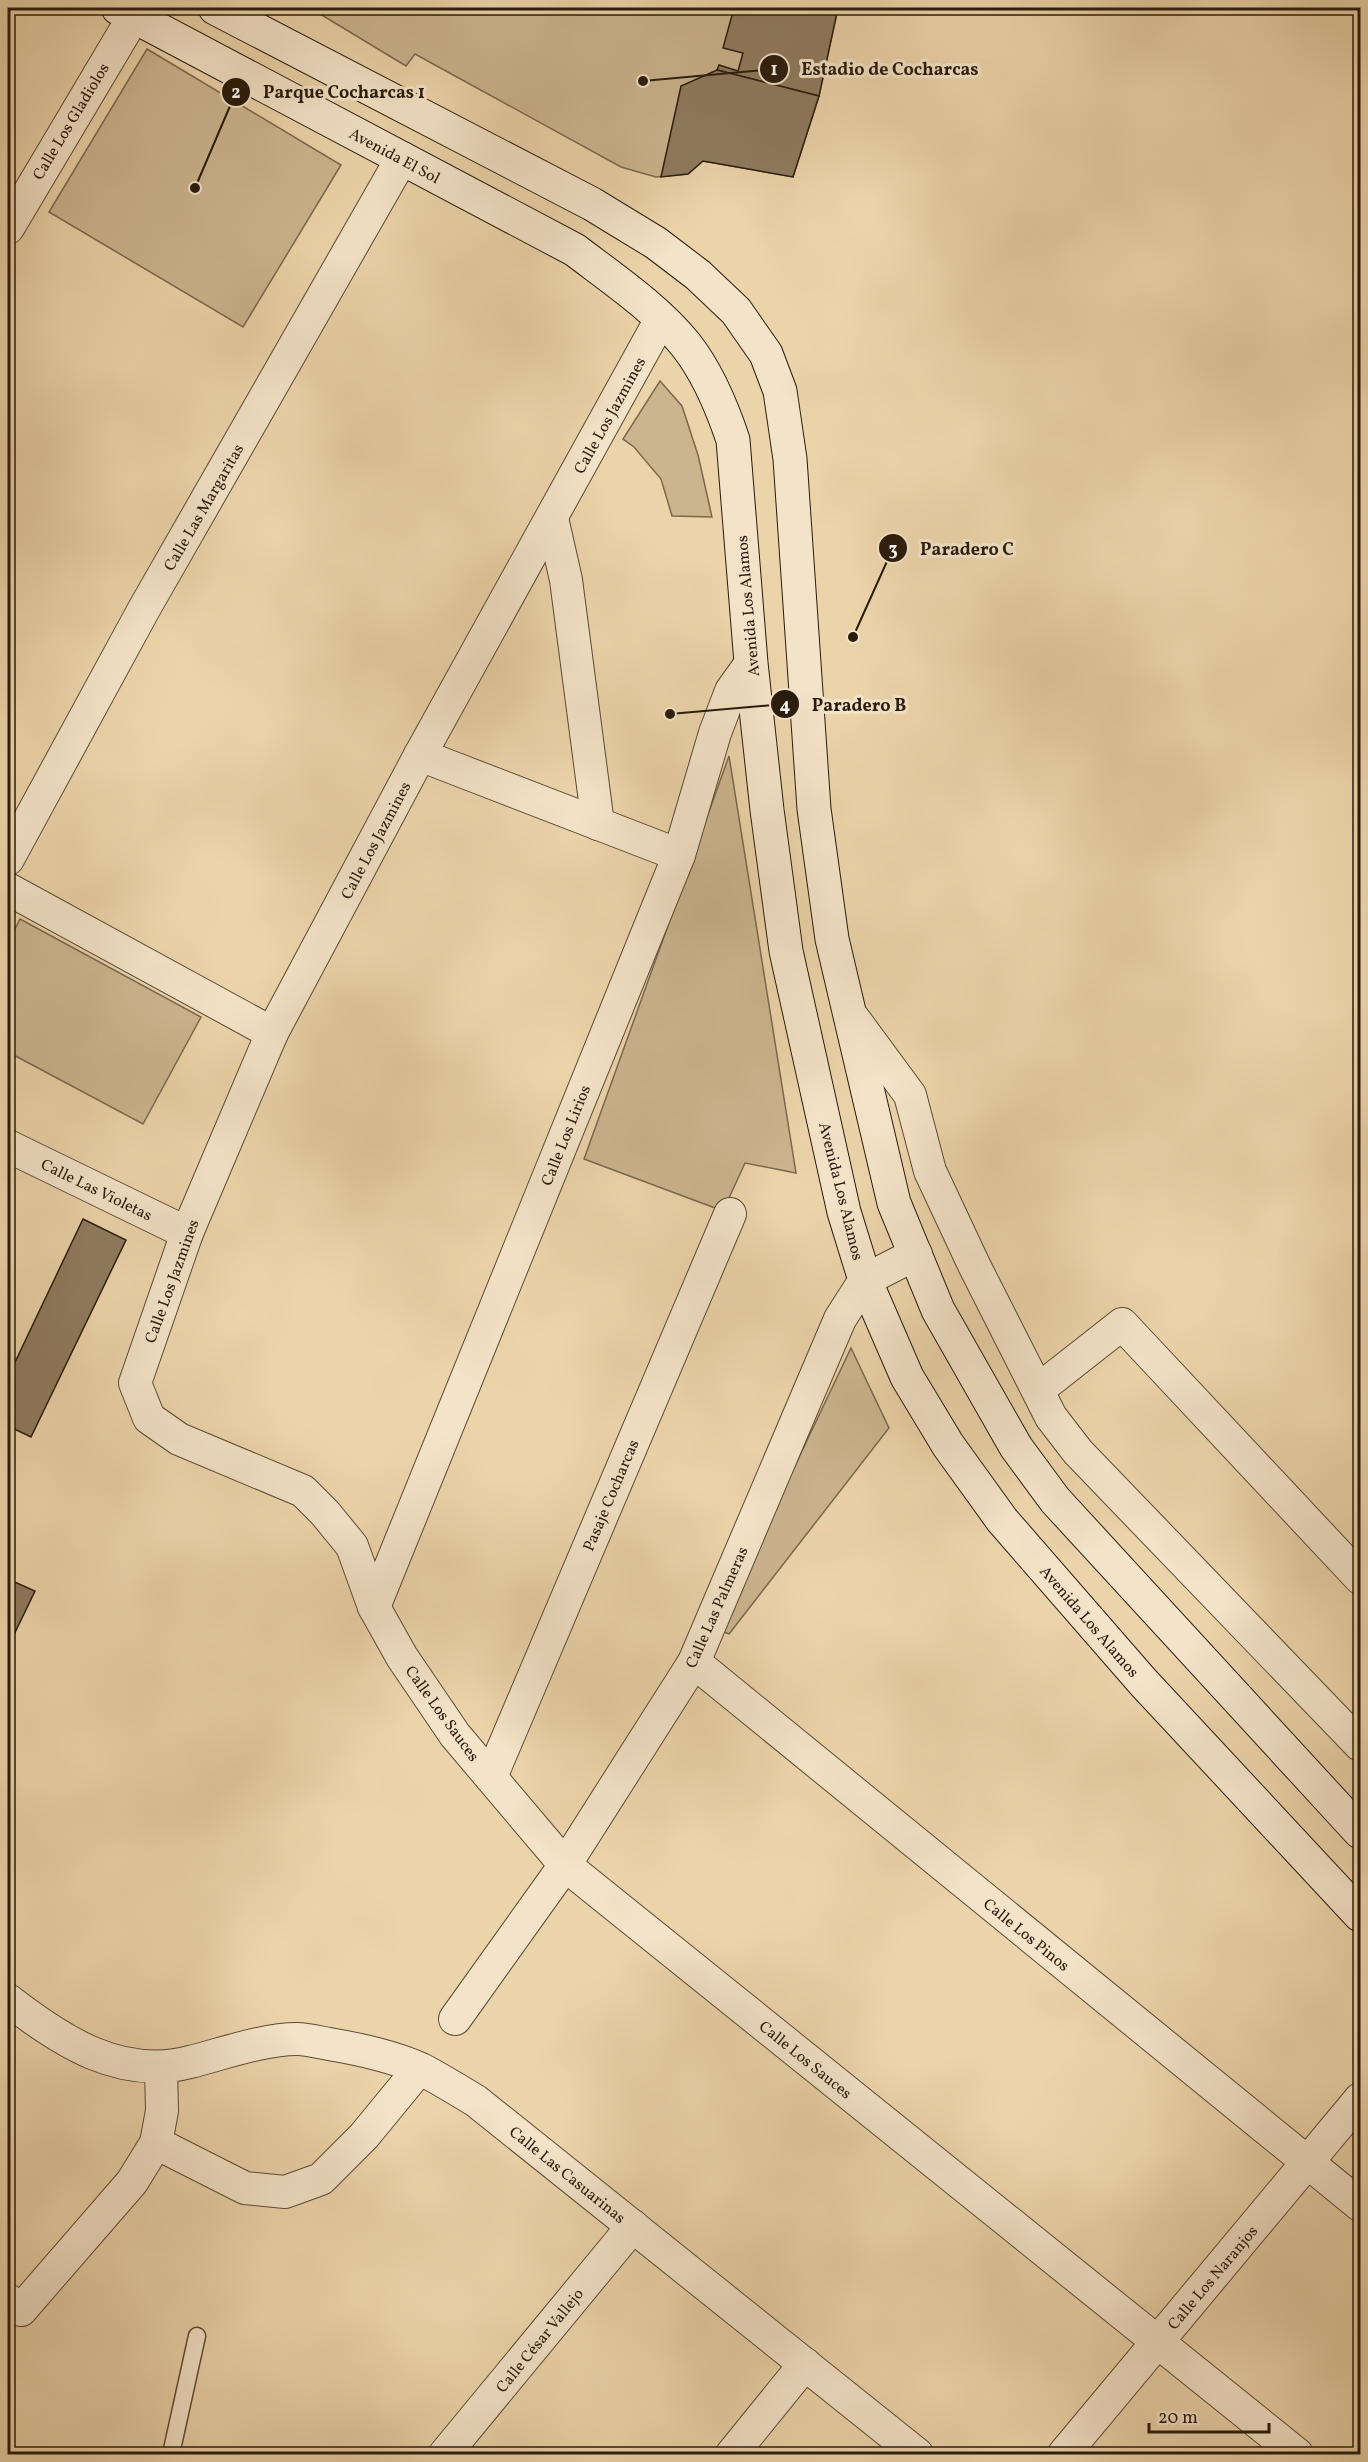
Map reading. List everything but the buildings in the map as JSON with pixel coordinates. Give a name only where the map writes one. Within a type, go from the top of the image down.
[{"type":"main road","points":[[215,8],[592,204],[656,243],[698,275],[736,311],[766,354],[780,392],[790,459],[814,809],[832,939],[894,1203],[938,1310],[1016,1447],[1055,1500],[1360,1832]]},
{"type":"main road","name":"Avenida El Sol","points":[[126,12],[574,250],[619,283],[661,319]]},
{"type":"main road","name":"Avenida Los Alamos","points":[[661,319],[687,346],[709,382],[724,412],[733,440],[751,663],[767,810],[786,951],[844,1212],[864,1280],[907,1377],[948,1445],[1002,1520],[1143,1682],[1360,1915]]},
{"type":"street","name":"Calle Los Gladiolos","points":[[8,228],[126,12]]},
{"type":"street","name":"Calle Las Margaritas","points":[[8,859],[144,609],[402,158]]},
{"type":"street","name":"Calle Los Jazmines","points":[[135,1383],[187,1233],[272,1033],[420,755],[661,319]]},
{"type":"street","points":[[552,518],[566,580],[598,824]]},
{"type":"street","name":"Calle Los Lirios","points":[[374,1607],[679,855],[719,722],[731,691],[751,663]]},
{"type":"street","points":[[420,755],[679,855]]},
{"type":"street","points":[[8,889],[272,1033]]},
{"type":"street","points":[[850,1015],[910,1095],[930,1171],[974,1265],[1051,1417],[1078,1452],[1360,1746]]},
{"type":"street","name":"Calle Las Violetas","points":[[8,1146],[187,1233]]},
{"type":"street","name":"Pasaje Cocharcas","points":[[491,1777],[730,1214]]},
{"type":"street","points":[[864,1280],[916,1254]]},
{"type":"street","name":"Calle Las Palmeras","points":[[454,2019],[565,1864],[694,1662],[840,1319],[864,1280]]},
{"type":"street","points":[[1038,1390],[1122,1324],[1360,1578]]},
{"type":"street","name":"Calle Los Sauces","points":[[135,1383],[149,1418],[179,1438],[303,1491],[325,1513],[352,1546],[374,1607],[402,1657],[455,1735],[565,1864],[1156,2343],[1297,2454]]},
{"type":"street","name":"Calle Los Pinos","points":[[694,1662],[1360,2205]]},
{"type":"street","name":"Calle Las Casuarinas","points":[[8,2000],[40,2025],[87,2051],[138,2067],[160,2068],[188,2063],[243,2047],[297,2039],[361,2049],[419,2069],[476,2101],[917,2454]]},
{"type":"street","points":[[8,2300],[21,2310],[132,2182],[156,2143],[162,2111],[160,2068]]},
{"type":"street","points":[[156,2143],[245,2188],[285,2192],[321,2180],[364,2136],[419,2069]]},
{"type":"street","name":"Calle Los Naranjos","points":[[1064,2454],[1360,2099]]},
{"type":"street","name":"Calle César Vallejo","points":[[445,2454],[633,2226]]},
{"type":"street","points":[[732,2454],[805,2364]]},
{"type":"lane","points":[[171,2454],[197,2336]]},
{"type":"shaded area","points":[[310,8],[838,8],[819,96],[793,177],[703,161],[688,174],[656,177],[621,167],[415,54],[406,66]]},
{"type":"shaded area","points":[[147,49],[341,165],[243,327],[49,212]]},
{"type":"shaded area","points":[[660,381],[682,406],[698,455],[712,517],[672,516],[661,479],[634,447],[623,439]]},
{"type":"shaded area","points":[[729,756],[796,1173],[745,1163],[723,1211],[584,1159]]},
{"type":"shaded area","points":[[20,919],[201,1017],[143,1124],[8,1052],[8,943]]},
{"type":"shaded area","points":[[851,1348],[889,1428],[729,1634],[720,1630],[722,1619]]},
{"type":"place","name":"Estadio de Cocharcas","points":[[643,81]]},
{"type":"place","name":"Parque Cocharcas 1","points":[[195,188]]},
{"type":"place","name":"Paradero C","points":[[853,637]]},
{"type":"place","name":"Paradero B","points":[[670,714]]}]
